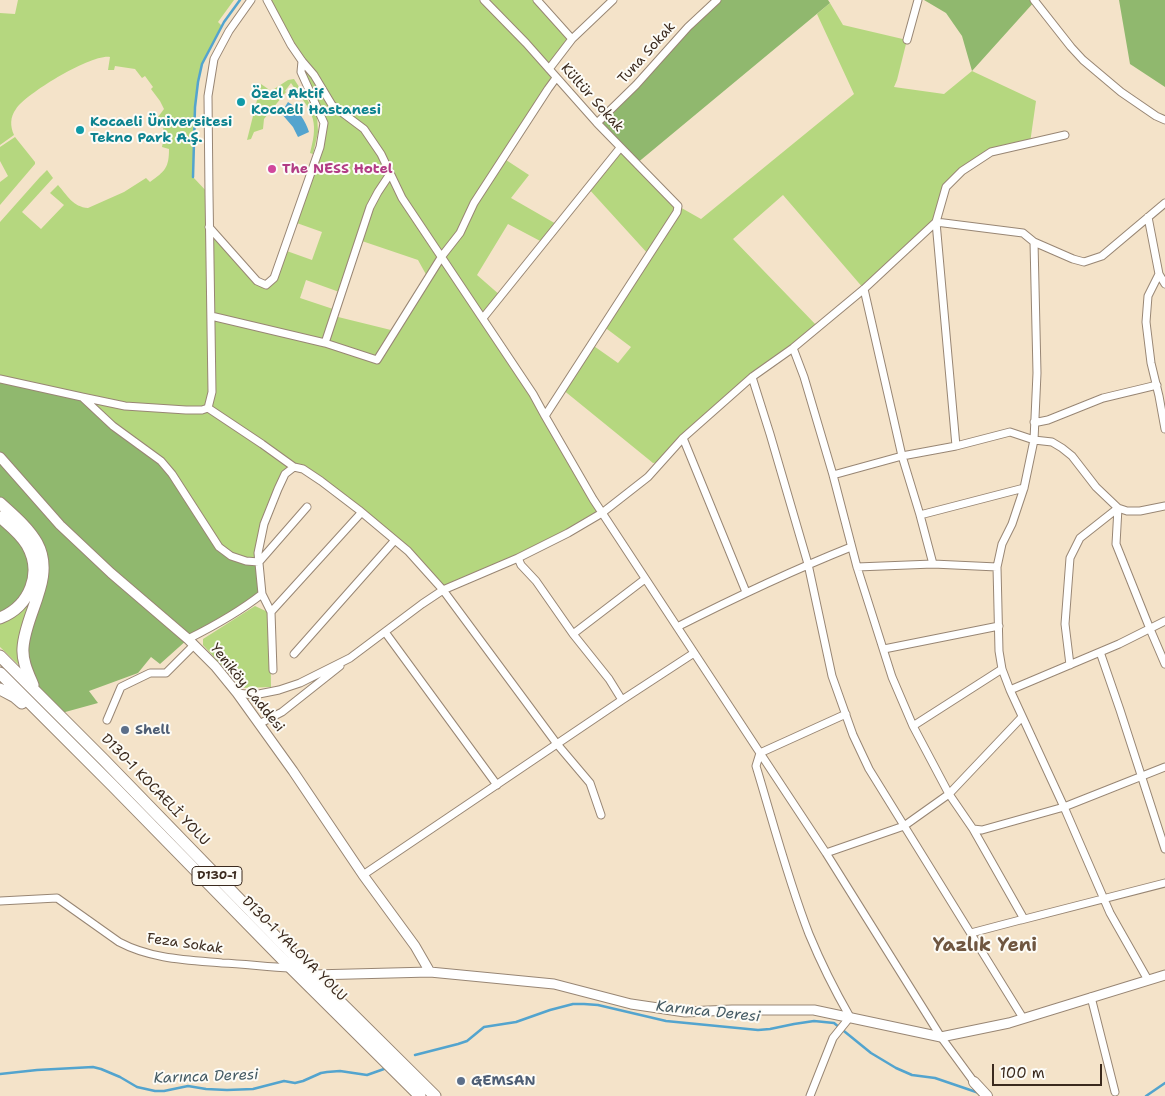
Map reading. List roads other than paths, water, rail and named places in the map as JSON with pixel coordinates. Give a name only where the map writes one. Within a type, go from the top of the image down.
[{"type":"highway","points":[[0,503],[29,531],[38,544],[42,560],[43,575],[40,590],[23,647],[26,670],[36,691]]},
{"type":"highway","points":[[0,516],[17,532],[26,544],[32,557],[34,568],[34,578],[24,600],[17,608],[0,618]]},
{"type":"highway","name":"D130-1 KOCAELİ YOLU","points":[[0,656],[313,975],[435,1096]]},
{"type":"highway","name":"D130-1 YALOVA YOLU","points":[[2,680],[74,748],[420,1096]]},
{"type":"main road","points":[[974,1082],[983,1096]]},
{"type":"main road","points":[[974,1082],[987,1096]]},
{"type":"street","points":[[208,408],[212,392],[208,96],[214,59],[229,31],[251,0]]},
{"type":"street","points":[[267,0],[291,45],[314,75],[332,105],[364,129],[381,154],[402,198],[533,394],[602,513],[826,853],[941,1037],[974,1082]]},
{"type":"street","name":"Kültür Sokak","points":[[484,0],[526,43],[597,124],[678,206],[678,212],[545,416]]},
{"type":"street","points":[[537,0],[572,40]]},
{"type":"street","points":[[549,69],[572,40],[613,0]]},
{"type":"street","name":"Tuna Sokak","points":[[597,124],[636,85],[688,27],[717,0]]},
{"type":"street","points":[[907,40],[918,0]]},
{"type":"street","points":[[1034,0],[1083,60],[1121,92],[1165,120]]},
{"type":"street","points":[[209,227],[257,281],[266,285],[274,278],[320,147],[324,123],[301,72],[302,61]]},
{"type":"street","points":[[211,316],[325,343],[377,360],[442,256],[460,233],[474,203],[556,78]]},
{"type":"street","points":[[956,446],[936,222],[946,187],[962,171],[991,152],[1065,134]]},
{"type":"street","points":[[483,318],[620,148]]},
{"type":"street","points":[[325,343],[370,207],[390,174]]},
{"type":"street","points":[[936,222],[1023,233],[1034,242],[1084,262],[1102,256],[1165,203]]},
{"type":"street","points":[[1148,217],[1159,274],[1165,284]]},
{"type":"street","points":[[259,724],[282,712],[350,658],[443,590],[518,558],[568,533],[602,513],[648,477],[683,438],[752,377],[794,348],[864,289],[936,222]]},
{"type":"street","points":[[1034,242],[1037,373],[1034,440],[1024,488],[1012,524],[1002,544],[997,567],[1002,670],[1110,913],[1148,980]]},
{"type":"street","points":[[1159,274],[1148,296],[1146,322],[1151,363],[1165,429]]},
{"type":"street","points":[[864,289],[902,456],[933,564]]},
{"type":"street","points":[[794,348],[833,475],[857,567],[892,677],[913,726],[949,794],[973,829],[1024,920],[1018,921]]},
{"type":"street","points":[[752,377],[808,564],[832,676],[854,735],[869,769],[1023,1018]]},
{"type":"street","points":[[0,380],[124,406],[186,410],[208,408]]},
{"type":"street","points":[[1034,422],[1048,420],[1103,398],[1156,386]]},
{"type":"street","points":[[82,396],[113,426],[161,461],[172,474],[219,547],[231,556],[246,561],[259,562]]},
{"type":"street","points":[[208,408],[294,467],[303,469],[321,481],[408,551],[443,590],[558,744],[590,783],[601,815]]},
{"type":"street","points":[[833,475],[902,456],[956,446],[1010,432],[1034,440],[1052,442],[1062,448],[1072,456],[1096,487],[1118,508],[1127,511],[1140,511],[1165,506]]},
{"type":"street","points":[[683,438],[746,592]]},
{"type":"street","name":"Yeniköy Caddesi","points":[[0,457],[60,525],[111,573],[191,642],[215,666],[237,693],[293,771],[363,875],[415,946],[430,972]]},
{"type":"street","points":[[273,670],[271,612],[262,594],[258,553],[264,524],[278,489],[286,474],[294,467]]},
{"type":"street","points":[[920,515],[1024,488]]},
{"type":"street","points":[[259,562],[307,508]]},
{"type":"street","points":[[1118,508],[1116,544],[1165,664]]},
{"type":"street","points":[[1070,665],[1065,624],[1070,558],[1080,538],[1118,508]]},
{"type":"street","points":[[271,612],[362,513]]},
{"type":"street","points":[[294,654],[395,540]]},
{"type":"street","points":[[677,627],[746,592],[808,564],[852,547]]},
{"type":"street","points":[[518,558],[521,565],[536,581],[622,700]]},
{"type":"street","points":[[857,567],[933,564],[997,567]]},
{"type":"street","points":[[573,634],[645,579]]},
{"type":"street","points":[[107,720],[121,687],[150,673],[166,673],[191,642],[244,608],[262,594]]},
{"type":"street","points":[[1010,690],[1100,652],[1165,621]]},
{"type":"street","points":[[884,649],[999,626]]},
{"type":"street","points":[[385,632],[497,785]]},
{"type":"street","points":[[1100,652],[1165,849]]},
{"type":"street","points":[[363,875],[694,653]]},
{"type":"street","points":[[237,693],[254,695],[279,690],[300,683],[350,658]]},
{"type":"street","points":[[913,726],[1002,670]]},
{"type":"street","points":[[846,714],[760,753],[756,766],[795,895],[809,934],[838,996],[847,1021]]},
{"type":"street","points":[[826,853],[904,826],[949,794],[1022,716]]},
{"type":"street","points":[[973,829],[982,830],[1064,807],[1165,767]]},
{"type":"street","points":[[970,933],[1165,883]]},
{"type":"street","name":"Feza Sokak","points":[[0,901],[57,898],[119,942],[157,955],[184,960],[291,968]]},
{"type":"street","points":[[313,975],[430,972],[554,984],[631,1004],[685,1012],[814,1010],[847,1021],[941,1037],[1009,1022],[1165,975]]},
{"type":"street","points":[[1091,998],[1115,1092]]},
{"type":"street","points":[[810,1096],[833,1038],[847,1021]]},
{"type":"water","points":[[288,102],[301,115],[309,132],[298,137],[293,127],[281,113]]},
{"type":"waterway","points":[[193,177],[195,107],[202,64],[224,22],[240,0]]},
{"type":"waterway","name":"Karınca Deresi","points":[[415,1055],[467,1041],[484,1027],[516,1022],[573,1004],[584,1004],[598,1005],[666,1021],[758,1030],[814,1021],[834,1023],[871,1053],[896,1068],[912,1075],[935,1078],[979,1093]]},
{"type":"waterway","name":"Karınca Deresi","points":[[0,1074],[93,1067],[120,1077],[137,1087],[164,1091],[188,1086],[227,1090],[253,1089],[284,1081],[295,1083],[327,1072],[340,1071],[367,1075],[384,1069]]},
{"type":"waterway","name":"Karınca Deresi","points":[[1146,1096],[1165,1083]]},
{"type":"place","name":"Özel Aktif Kocaeli Hastanesi","points":[[241,102]]},
{"type":"place","name":"Kocaeli Üniversitesi Tekno Park A.Ş.","points":[[80,130]]},
{"type":"place","name":"The NESS Hotel","points":[[272,169]]},
{"type":"place","name":"Shell","points":[[125,730]]},
{"type":"place","name":"GEMSAN","points":[[461,1081]]},
{"type":"district","name":"Yazlık Yeni","points":[[985,946]]}]
